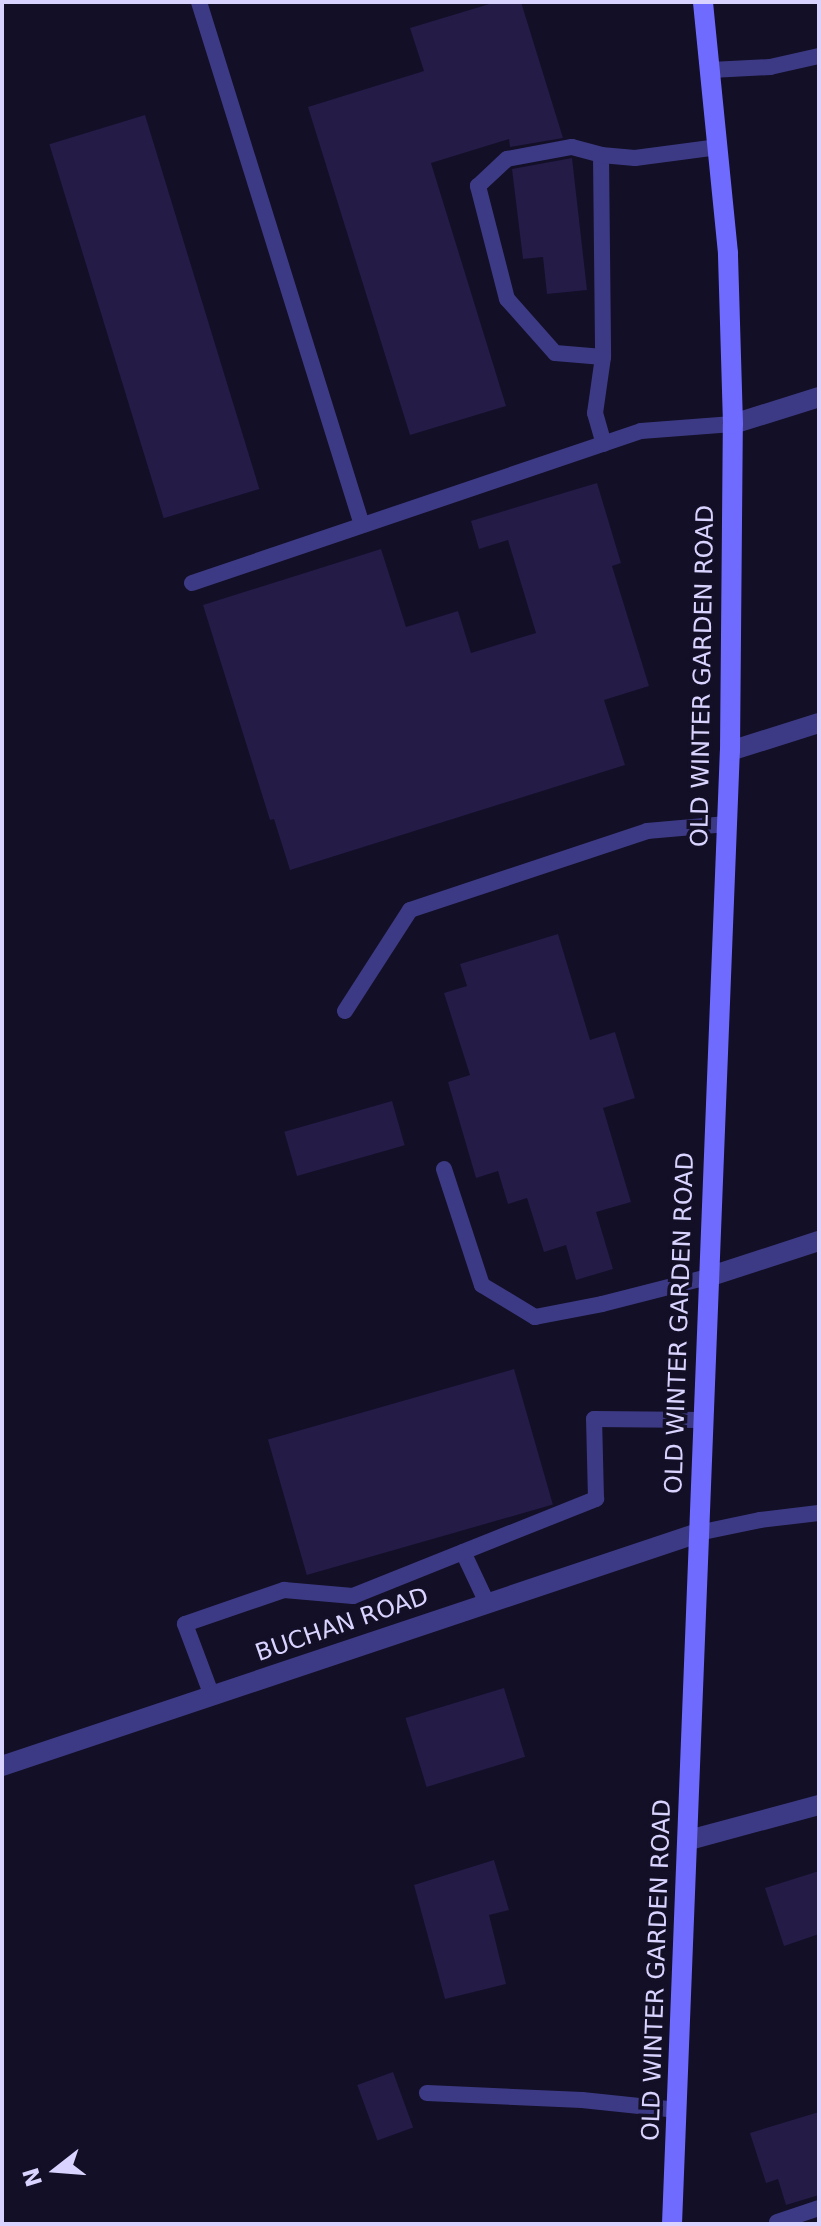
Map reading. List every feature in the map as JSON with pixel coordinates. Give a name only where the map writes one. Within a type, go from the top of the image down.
[{"type":"main road","name":"OLD WINTER GARDEN ROAD","points":[[672,2224],[730,751],[733,424],[728,253],[703,2]]},
{"type":"street","points":[[733,424],[819,397]]},
{"type":"street","points":[[730,751],[819,723]]},
{"type":"street","points":[[708,1277],[819,1241]]},
{"type":"street","name":"BUCHAN ROAD","points":[[2,1766],[698,1533]]},
{"type":"street","points":[[689,1840],[819,1805]]},
{"type":"lane","points":[[199,2],[362,525]]},
{"type":"lane","points":[[711,70],[770,67],[819,56]]},
{"type":"lane","points":[[603,357],[555,353],[507,299],[478,186],[507,159],[572,147],[601,155],[635,158],[718,147]]},
{"type":"lane","points":[[601,155],[603,357],[595,413],[604,444]]},
{"type":"lane","points":[[192,583],[641,431],[733,424]]},
{"type":"lane","points":[[345,1011],[410,910],[647,831],[727,824]]},
{"type":"lane","points":[[444,1169],[482,1285],[535,1317],[602,1304],[708,1277]]},
{"type":"lane","points":[[212,1696],[185,1624],[284,1590],[353,1596],[596,1499],[594,1419],[702,1420]]},
{"type":"lane","points":[[698,1533],[760,1520],[819,1513]]},
{"type":"lane","points":[[463,1552],[487,1603]]},
{"type":"lane","points":[[427,2093],[582,2100],[677,2110]]},
{"type":"lane","points":[[777,2222],[819,2208]]},
{"type":"building","points":[[496,2],[521,2],[563,138],[510,147],[509,139],[431,163],[506,406],[410,435],[308,107],[424,71],[410,28]]},
{"type":"building","points":[[145,115],[259,489],[164,518],[49,144]]},
{"type":"building","points":[[572,158],[587,290],[547,294],[543,257],[523,259],[512,169]]},
{"type":"building","points":[[597,483],[621,563],[612,566],[649,686],[604,700],[625,765],[290,870],[274,819],[270,820],[203,605],[381,549],[406,627],[458,611],[471,653],[536,633],[508,540],[479,549],[471,521]]},
{"type":"building","points":[[558,934],[590,1040],[615,1032],[635,1098],[603,1108],[631,1202],[596,1212],[613,1269],[576,1280],[566,1245],[544,1252],[527,1198],[508,1204],[498,1171],[476,1178],[448,1082],[470,1075],[444,993],[467,986],[460,964]]},
{"type":"building","points":[[392,1101],[405,1145],[297,1176],[284,1132]]},
{"type":"building","points":[[514,1369],[553,1505],[307,1575],[268,1440]]},
{"type":"building","points":[[504,1688],[525,1757],[427,1787],[406,1718]]},
{"type":"building","points":[[494,1860],[509,1910],[489,1915],[506,1984],[445,1999],[414,1885]]},
{"type":"building","points":[[819,1871],[819,1934],[784,1946],[765,1888]]},
{"type":"building","points":[[393,2072],[413,2127],[377,2140],[357,2085]]},
{"type":"building","points":[[819,2112],[819,2195],[786,2205],[778,2179],[766,2183],[750,2133]]}]
